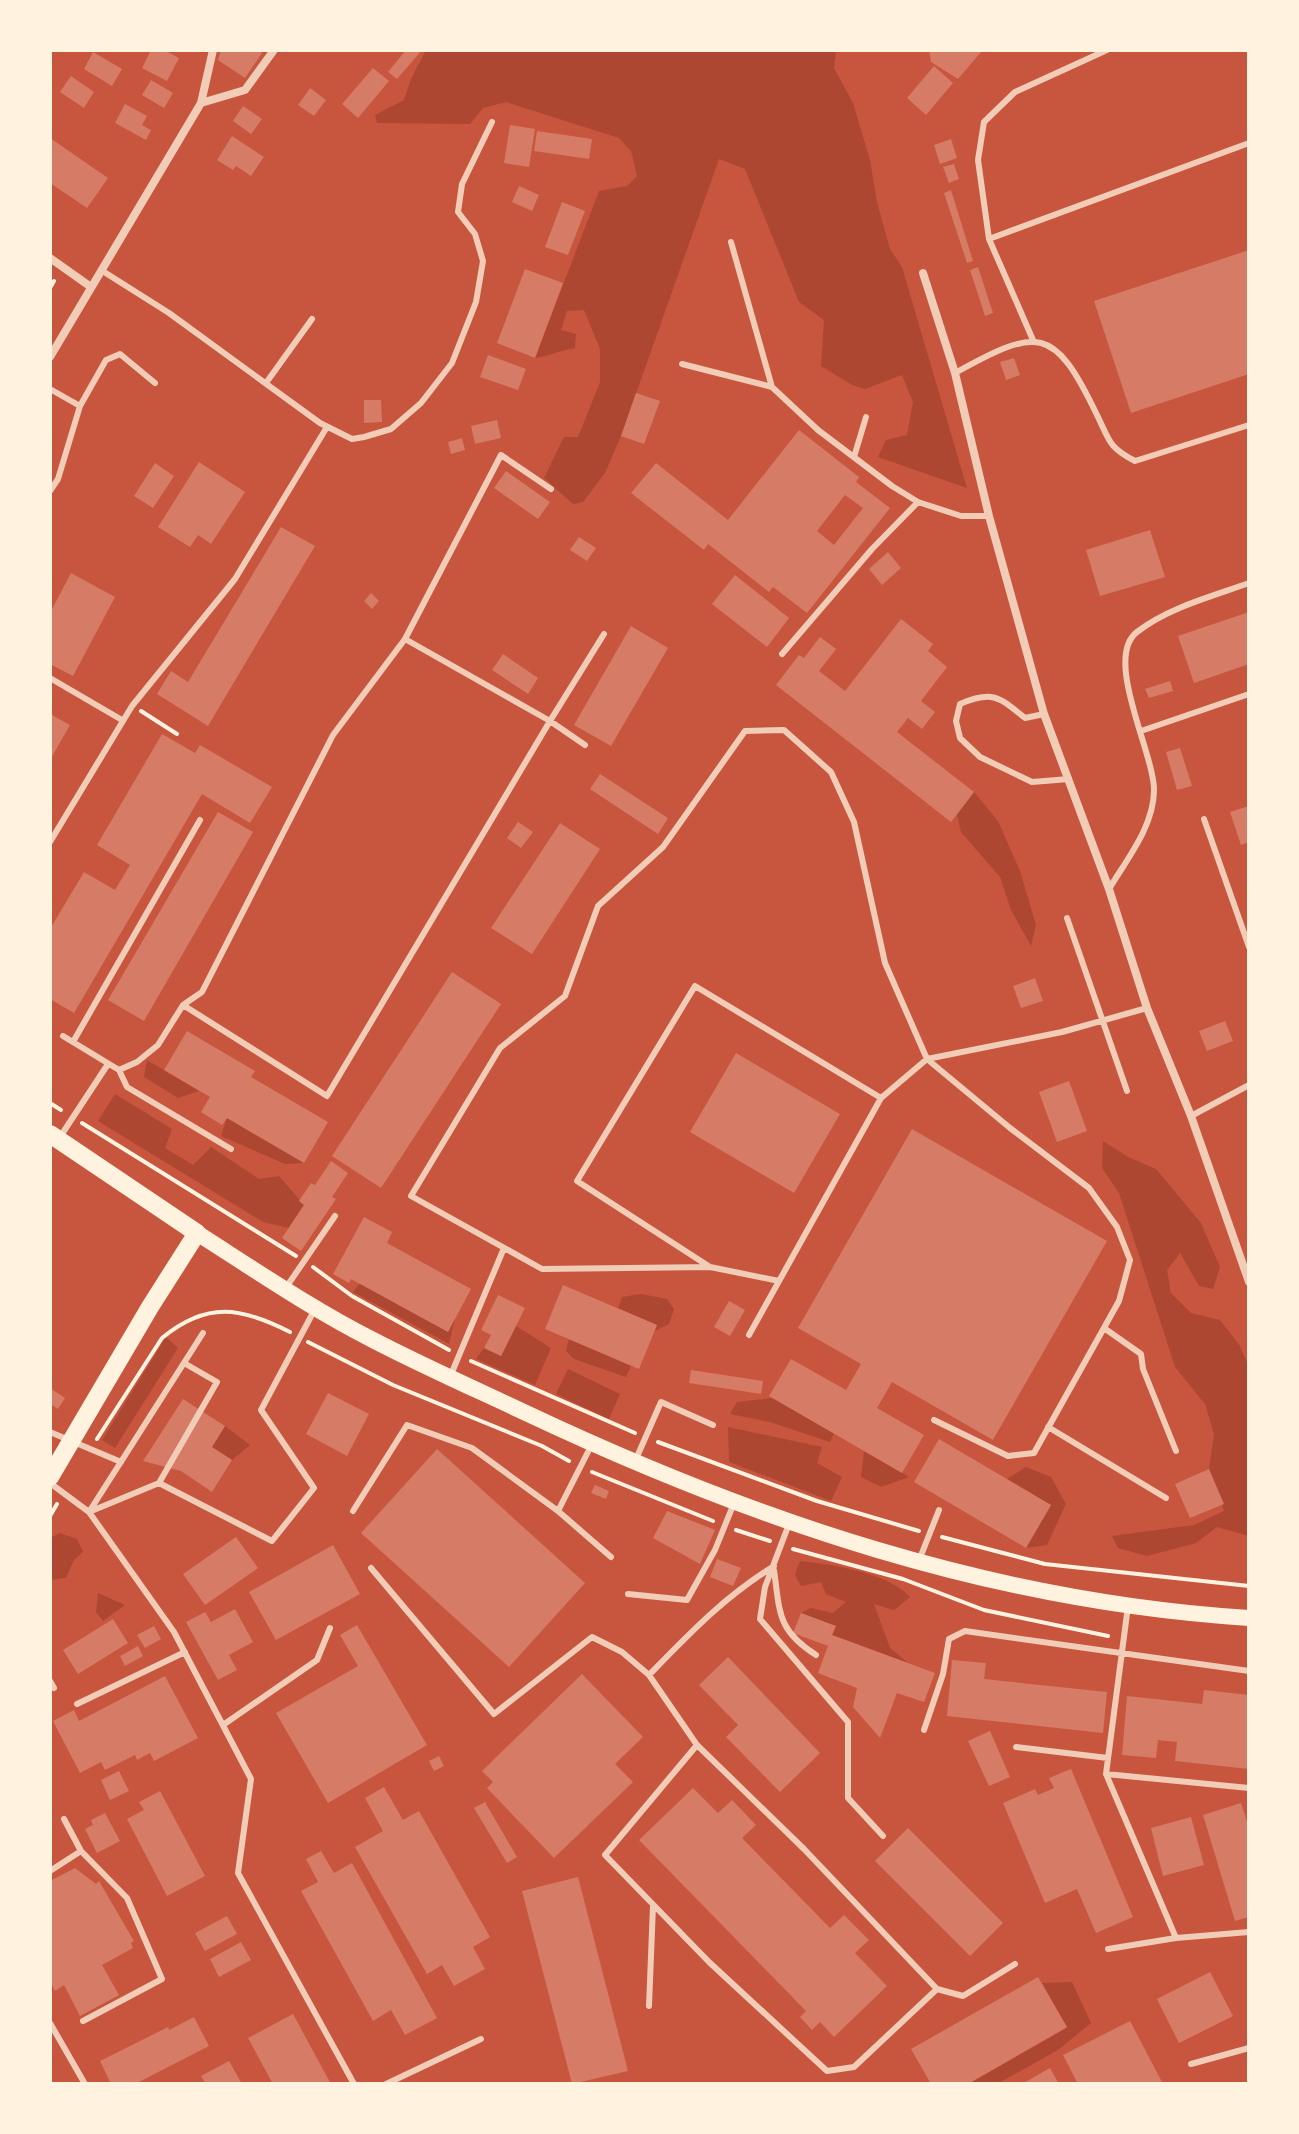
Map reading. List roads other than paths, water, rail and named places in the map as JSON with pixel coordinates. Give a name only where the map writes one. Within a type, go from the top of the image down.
[{"type":"main road","points":[[54,1137],[197,1233],[371,1339],[592,1444],[734,1503],[789,1524],[1002,1584],[1128,1606],[1249,1618]]},
{"type":"main road","points":[[50,1477],[197,1233]]},
{"type":"street","points":[[50,357],[201,103],[213,50]]},
{"type":"street","points":[[201,103],[245,90],[274,50]]},
{"type":"street","points":[[50,258],[91,287]]},
{"type":"street","points":[[923,273],[955,373],[989,516],[1044,714],[1109,889],[1147,1008],[1191,1116],[1249,1282]]},
{"type":"lane","points":[[1033,340],[989,239],[978,160],[984,122],[1015,92],[1107,50]]},
{"type":"lane","points":[[101,270],[169,313],[327,427],[352,439],[391,429],[421,403],[452,363],[476,302],[483,261],[475,234],[458,212],[462,184],[492,122]]},
{"type":"lane","points":[[989,239],[1249,143]]},
{"type":"lane","points":[[731,242],[772,387]]},
{"type":"lane","points":[[266,383],[312,319]]},
{"type":"lane","points":[[955,373],[994,351],[1033,340],[1050,345],[1065,357],[1114,450],[1135,461],[1249,425]]},
{"type":"lane","points":[[50,491],[58,479],[80,406],[106,360],[120,354],[155,383]]},
{"type":"lane","points":[[682,364],[772,387],[818,430],[918,502],[961,516],[989,516]]},
{"type":"lane","points":[[50,389],[80,406]]},
{"type":"lane","points":[[854,457],[866,417]]},
{"type":"lane","points":[[50,842],[122,720],[235,579],[327,427]]},
{"type":"lane","points":[[119,1070],[137,1062],[158,1045],[183,1005],[202,992],[333,735],[405,639],[501,455],[551,489]]},
{"type":"lane","points":[[782,654],[872,549],[918,502]]},
{"type":"lane","points":[[1109,889],[1141,836],[1151,812],[1154,788],[1123,661],[1134,633],[1183,607],[1249,583]]},
{"type":"lane","points":[[183,1005],[327,1096],[604,634]]},
{"type":"lane","points":[[405,639],[550,721],[585,745]]},
{"type":"lane","points":[[50,678],[122,720]]},
{"type":"lane","points":[[1141,731],[1249,694]]},
{"type":"lane","points":[[1044,714],[1025,718],[998,696],[979,696],[960,704],[956,721],[960,738],[980,757],[1032,782],[1069,779]]},
{"type":"lane","points":[[779,1281],[710,1267],[542,1269],[411,1196],[500,1048],[565,996],[598,906],[663,847],[745,731],[784,730],[831,772],[854,822],[885,963],[927,1059],[1089,1188],[1117,1227],[1130,1260],[1119,1301],[1034,1453],[1008,1456],[934,1420]]},
{"type":"lane","points":[[1204,819],[1249,947]]},
{"type":"lane","points":[[73,1042],[200,820]]},
{"type":"lane","points":[[1067,918],[1127,1091]]},
{"type":"lane","points":[[710,1267],[577,1181],[695,986],[881,1098]]},
{"type":"lane","points":[[749,1335],[881,1098],[927,1059],[1062,1032],[1147,1008]]},
{"type":"lane","points":[[63,1036],[119,1070],[127,1087],[231,1149]]},
{"type":"lane","points":[[54,1137],[72,1117],[108,1064]]},
{"type":"lane","points":[[1191,1116],[1249,1085]]},
{"type":"lane","points":[[285,1289],[335,1216]]},
{"type":"lane","points":[[450,1377],[504,1248]]},
{"type":"lane","points":[[159,1483],[272,1541],[314,1488],[261,1410],[316,1308]]},
{"type":"lane","points":[[1104,1328],[1141,1354],[1143,1369],[1176,1451]]},
{"type":"lane","points":[[89,1512],[203,1333]]},
{"type":"lane","points":[[89,1512],[159,1483],[217,1382],[184,1363]]},
{"type":"lane","points":[[634,1462],[661,1402],[713,1425]]},
{"type":"lane","points":[[353,1511],[407,1425],[472,1448],[558,1511],[611,1557]]},
{"type":"lane","points":[[1048,1427],[1166,1498]]},
{"type":"lane","points":[[50,1432],[121,1462]]},
{"type":"lane","points":[[558,1511],[592,1444]]},
{"type":"lane","points":[[50,1483],[89,1512],[174,1632],[251,1779],[238,1873],[354,2084]]},
{"type":"lane","points":[[628,1594],[687,1600],[734,1503]]},
{"type":"lane","points":[[919,1562],[939,1510]]},
{"type":"lane","points":[[789,1524],[762,1597],[760,1619],[848,1722],[848,1798],[883,1836]]},
{"type":"lane","points":[[774,1566],[780,1614],[787,1630],[796,1642],[816,1655]]},
{"type":"lane","points":[[649,1675],[709,1613],[742,1586],[774,1566]]},
{"type":"lane","points":[[371,1568],[494,1714],[592,1637],[622,1652],[649,1675],[697,1745],[804,1849],[937,1989],[963,1996],[1015,1964]]},
{"type":"lane","points":[[1128,1606],[1106,1774],[1176,1938]]},
{"type":"lane","points":[[223,1725],[317,1660],[330,1628]]},
{"type":"lane","points":[[924,1730],[943,1674],[949,1639],[965,1631],[1249,1671]]},
{"type":"lane","points":[[77,1704],[185,1652]]},
{"type":"lane","points":[[697,1745],[605,1855],[653,1906],[827,2071],[854,2067],[937,1989]]},
{"type":"lane","points":[[1016,1747],[1108,1758]]},
{"type":"lane","points":[[1106,1774],[1249,1788]]},
{"type":"lane","points":[[64,1819],[81,1851],[127,1898],[162,1979],[83,2021]]},
{"type":"lane","points":[[50,1871],[81,1851]]},
{"type":"lane","points":[[649,2006],[653,1906]]},
{"type":"lane","points":[[1108,1949],[1176,1938],[1249,1932]]},
{"type":"lane","points":[[50,2023],[85,2084]]},
{"type":"lane","points":[[386,2084],[481,2039]]},
{"type":"lane","points":[[1191,2064],[1249,2048]]}]
